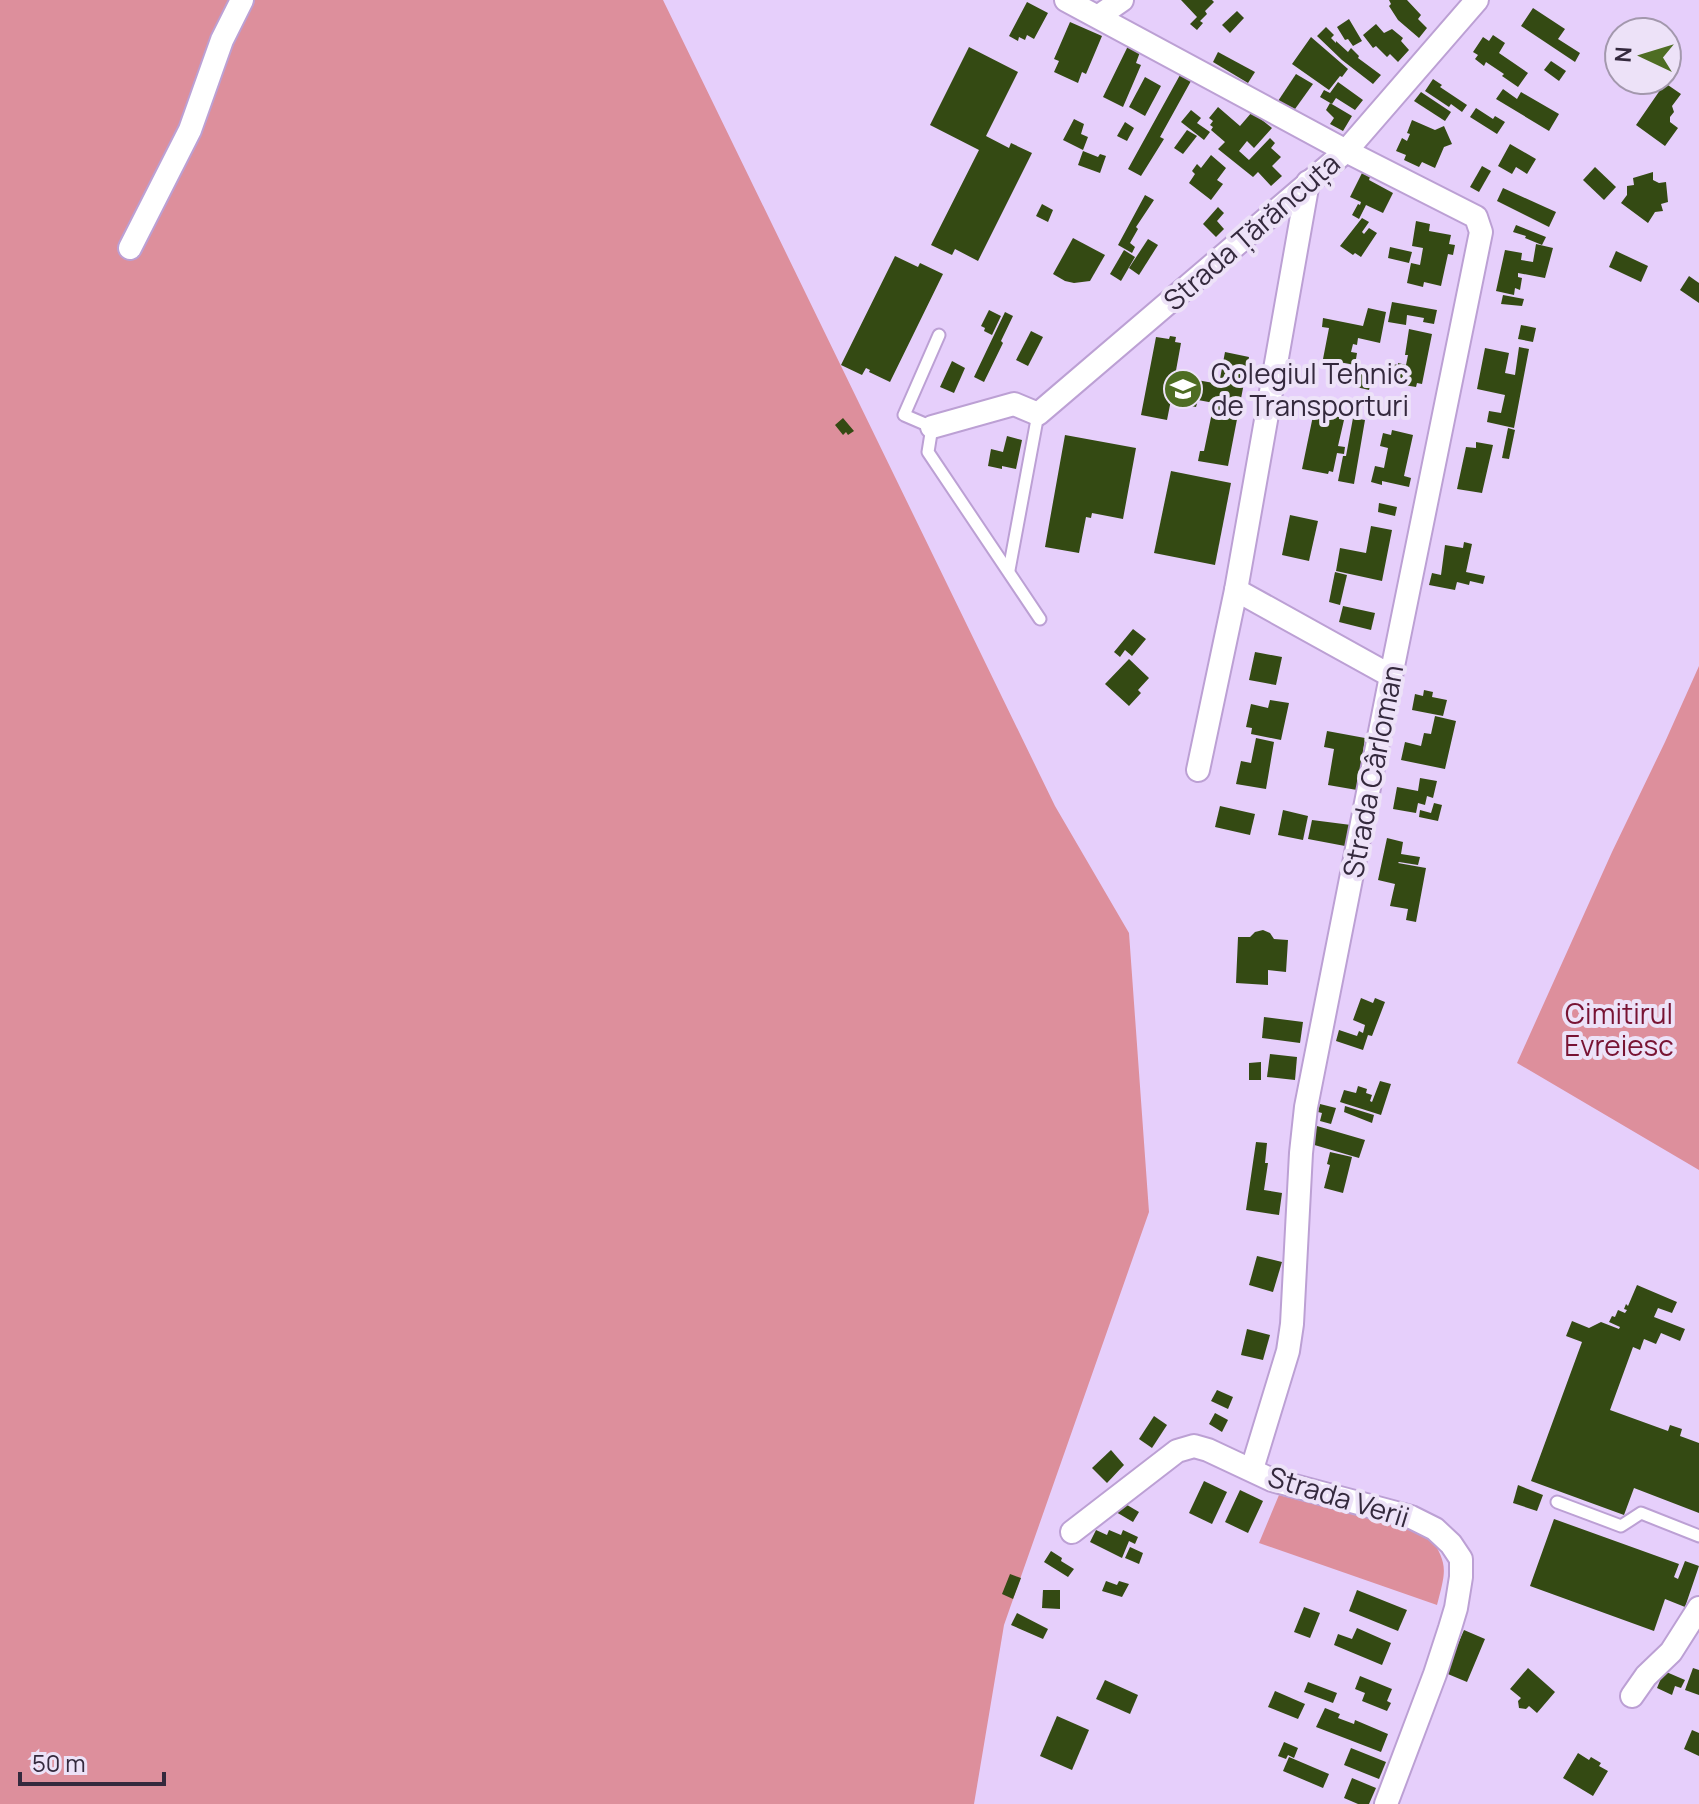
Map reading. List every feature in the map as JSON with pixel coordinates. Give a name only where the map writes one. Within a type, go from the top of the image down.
[{"type":"street","points":[[130,248],[190,130],[222,40],[242,0]]},
{"type":"street","name":"Strada Țărăncuța","points":[[1038,414],[1346,151],[1066,0]]},
{"type":"street","points":[[1099,16],[1122,0]]},
{"type":"street","points":[[1346,151],[1477,0]]},
{"type":"street","name":"Strada Cârloman","points":[[1252,1469],[1288,1351],[1306,1107],[1481,232],[1476,217],[1346,151]]},
{"type":"street","points":[[1198,770],[1236,590],[1308,182]]},
{"type":"street","points":[[932,427],[1014,404],[1038,414]]},
{"type":"street","points":[[1236,590],[1391,676]]},
{"type":"street","name":"Strada Verii","points":[[1072,1532],[1177,1451],[1194,1446],[1272,1480],[1422,1522],[1435,1529],[1461,1559],[1461,1577],[1453,1618],[1435,1674],[1386,1804]]},
{"type":"street","points":[[1632,1696],[1646,1676],[1671,1652],[1699,1608]]},
{"type":"lane","points":[[939,335],[904,415],[932,427],[928,452],[1040,619]]},
{"type":"lane","points":[[1009,570],[1038,414]]},
{"type":"lane","points":[[1557,1502],[1621,1526],[1641,1513],[1699,1536]]},
{"type":"green space","points":[[0,0],[663,0],[1055,806],[1129,933],[1149,1212],[1004,1625],[974,1804],[0,1804]]},
{"type":"green space","name":"Cimitirul Evreiesc","points":[[1699,666],[1699,1170],[1517,1063]]},
{"type":"green space","points":[[1279,1495],[1428,1534],[1440,1553],[1444,1568],[1437,1605],[1259,1543]]},
{"type":"building","points":[[1181,0],[1214,2],[1205,11],[1207,14],[1197,30],[1190,24],[1197,17]]},
{"type":"building","points":[[1389,0],[1407,0],[1421,15],[1418,19],[1427,28],[1419,38],[1398,20],[1389,6]]},
{"type":"building","points":[[1027,2],[1048,13],[1034,39],[1027,35],[1025,40],[1019,37],[1018,41],[1009,36]]},
{"type":"building","points":[[1533,8],[1565,29],[1558,39],[1580,53],[1575,62],[1521,26]]},
{"type":"building","points":[[1237,11],[1244,18],[1230,33],[1222,25]]},
{"type":"building","points":[[1349,19],[1362,41],[1353,46],[1337,27]]},
{"type":"building","points":[[1070,22],[1102,36],[1086,74],[1082,72],[1078,83],[1054,72],[1059,61],[1054,59]]},
{"type":"building","points":[[1376,24],[1384,33],[1392,29],[1403,38],[1401,41],[1409,50],[1398,62],[1390,54],[1387,57],[1376,46],[1373,48],[1363,35]]},
{"type":"building","points":[[1326,27],[1334,35],[1331,38],[1336,43],[1348,52],[1351,48],[1358,58],[1381,75],[1373,84],[1317,36]]},
{"type":"building","points":[[1493,35],[1505,43],[1499,53],[1528,73],[1518,87],[1486,62],[1484,66],[1475,59],[1478,55],[1473,52],[1483,37],[1489,41]]},
{"type":"building","points":[[1311,37],[1348,69],[1329,90],[1292,64]]},
{"type":"building","points":[[1128,46],[1140,52],[1136,63],[1141,65],[1123,107],[1103,97]]},
{"type":"building","points":[[969,47],[1018,72],[986,136],[1009,148],[1011,143],[1032,153],[978,261],[955,249],[952,255],[931,245],[979,150],[930,125]]},
{"type":"building","points":[[1218,52],[1255,72],[1248,83],[1213,62]]},
{"type":"building","points":[[1551,61],[1566,71],[1559,81],[1544,70]]},
{"type":"building","points":[[1296,74],[1313,84],[1295,109],[1278,101]]},
{"type":"building","points":[[1180,75],[1191,81],[1160,137],[1164,139],[1141,176],[1128,169]]},
{"type":"building","points":[[1145,77],[1161,86],[1145,116],[1129,107]]},
{"type":"building","points":[[1433,79],[1467,105],[1462,112],[1425,91]]},
{"type":"building","points":[[1338,82],[1363,100],[1355,110],[1336,98],[1332,104],[1320,97],[1324,90],[1330,93]]},
{"type":"building","points":[[1503,89],[1517,99],[1521,92],[1559,114],[1549,131],[1496,99]]},
{"type":"building","points":[[1421,92],[1451,112],[1445,121],[1414,101]]},
{"type":"building","points":[[1656,96],[1680,96],[1672,106],[1674,112],[1670,117],[1670,122],[1678,128],[1665,146],[1636,125]]},
{"type":"building","points":[[1330,103],[1352,116],[1343,131],[1330,124],[1334,118],[1326,110]]},
{"type":"building","points":[[1218,107],[1240,126],[1252,112],[1272,128],[1254,148],[1247,141],[1239,151],[1249,160],[1270,138],[1275,143],[1271,148],[1281,157],[1272,166],[1282,176],[1271,186],[1258,172],[1253,177],[1218,149],[1225,142],[1211,130],[1213,121],[1209,118]]},
{"type":"building","points":[[1476,108],[1493,119],[1495,116],[1505,122],[1497,134],[1470,117]]},
{"type":"building","points":[[1191,110],[1201,118],[1197,123],[1210,132],[1204,140],[1181,122]]},
{"type":"building","points":[[1074,119],[1084,124],[1081,134],[1088,137],[1083,150],[1063,140]]},
{"type":"building","points":[[1412,120],[1435,130],[1444,126],[1452,144],[1444,147],[1435,168],[1422,162],[1419,167],[1404,160],[1406,155],[1396,151],[1402,138],[1407,141]]},
{"type":"building","points":[[1125,122],[1134,128],[1127,141],[1117,136]]},
{"type":"building","points":[[1187,130],[1197,136],[1183,154],[1174,148]]},
{"type":"building","points":[[1510,144],[1536,159],[1527,174],[1516,167],[1512,174],[1498,166]]},
{"type":"building","points":[[1083,151],[1098,157],[1100,154],[1106,156],[1100,173],[1078,165]]},
{"type":"building","points":[[1211,155],[1226,168],[1217,180],[1223,184],[1211,200],[1189,183],[1197,164],[1201,168]]},
{"type":"building","points":[[1482,166],[1491,171],[1479,192],[1470,187]]},
{"type":"building","points":[[1595,167],[1616,187],[1604,200],[1583,180]]},
{"type":"building","points":[[1653,172],[1653,180],[1666,182],[1668,202],[1661,204],[1663,211],[1655,212],[1648,223],[1621,203],[1627,195],[1627,186],[1634,185],[1633,178]]},
{"type":"building","points":[[1362,173],[1393,193],[1383,213],[1366,205],[1359,219],[1352,215],[1361,202],[1350,197]]},
{"type":"building","points":[[1503,188],[1556,212],[1549,227],[1497,201]]},
{"type":"building","points":[[1145,195],[1154,200],[1136,227],[1138,229],[1130,243],[1135,247],[1132,253],[1118,245]]},
{"type":"building","points":[[1042,204],[1053,210],[1048,222],[1036,216]]},
{"type":"building","points":[[1218,207],[1224,213],[1217,221],[1224,229],[1216,237],[1203,224]]},
{"type":"building","points":[[1362,218],[1369,222],[1362,232],[1364,234],[1369,228],[1377,233],[1361,257],[1340,246]]},
{"type":"building","points":[[1416,221],[1430,224],[1429,231],[1451,235],[1449,244],[1455,245],[1453,255],[1448,254],[1441,286],[1424,282],[1423,287],[1407,283],[1411,263],[1420,265],[1423,248],[1412,246]]},
{"type":"building","points":[[1516,225],[1546,237],[1542,245],[1513,232]]},
{"type":"building","points":[[1073,238],[1105,255],[1090,281],[1074,283],[1053,274]]},
{"type":"building","points":[[1148,239],[1158,245],[1139,275],[1129,268]]},
{"type":"building","points":[[1536,244],[1553,248],[1545,278],[1518,273],[1518,277],[1522,278],[1520,290],[1515,288],[1514,295],[1496,291],[1505,250],[1522,253],[1521,260],[1533,262]]},
{"type":"building","points":[[1390,247],[1412,252],[1409,263],[1388,258]]},
{"type":"building","points":[[1124,250],[1135,257],[1121,281],[1110,274]]},
{"type":"building","points":[[1616,251],[1648,266],[1641,282],[1609,267]]},
{"type":"building","points":[[895,256],[943,274],[890,382],[866,368],[862,375],[841,365]]},
{"type":"building","points":[[1689,276],[1699,283],[1699,303],[1680,290]]},
{"type":"building","points":[[1503,295],[1524,299],[1522,306],[1501,304]]},
{"type":"building","points":[[1392,302],[1437,310],[1434,324],[1423,322],[1424,318],[1407,315],[1406,325],[1388,322]]},
{"type":"building","points":[[1368,308],[1386,312],[1380,343],[1358,338],[1351,352],[1357,353],[1355,365],[1323,359],[1329,328],[1322,327],[1323,318],[1363,326]]},
{"type":"building","points":[[989,310],[1001,316],[992,335],[981,326]]},
{"type":"building","points":[[1005,312],[1013,316],[984,382],[974,377]]},
{"type":"building","points":[[1521,325],[1536,328],[1533,342],[1518,339]]},
{"type":"building","points":[[1409,329],[1432,334],[1422,384],[1417,383],[1416,387],[1380,381],[1382,367],[1391,369],[1392,364],[1406,365]]},
{"type":"building","points":[[1031,331],[1043,337],[1028,366],[1016,360]]},
{"type":"building","points":[[1170,336],[1181,343],[1175,376],[1219,384],[1225,352],[1249,357],[1228,466],[1198,461],[1200,451],[1204,451],[1214,403],[1198,400],[1196,407],[1186,405],[1188,398],[1172,395],[1167,420],[1141,415],[1156,337],[1169,339]]},
{"type":"building","points":[[1519,347],[1529,349],[1514,428],[1487,422],[1489,411],[1501,413],[1505,395],[1477,389],[1485,348],[1509,353],[1505,373],[1515,375]]},
{"type":"building","points":[[952,361],[965,368],[954,393],[940,387]]},
{"type":"building","points":[[1358,369],[1373,372],[1369,390],[1348,385],[1350,374],[1357,375]]},
{"type":"building","points":[[1314,411],[1344,420],[1338,446],[1345,447],[1344,454],[1337,453],[1333,472],[1329,471],[1328,474],[1302,469]]},
{"type":"building","points":[[843,418],[854,431],[848,435],[846,432],[843,435],[835,425]]},
{"type":"building","points":[[1353,418],[1365,420],[1354,484],[1338,481]]},
{"type":"building","points":[[1508,428],[1515,430],[1509,459],[1502,458]]},
{"type":"building","points":[[1392,430],[1413,435],[1404,476],[1411,478],[1409,487],[1382,481],[1382,485],[1371,482],[1375,466],[1384,468],[1388,448],[1380,446],[1383,433],[1391,435]]},
{"type":"building","points":[[1065,435],[1136,448],[1123,519],[1092,513],[1091,518],[1086,517],[1079,553],[1045,547]]},
{"type":"building","points":[[1007,436],[1022,440],[1016,469],[988,466],[991,449],[1003,452]]},
{"type":"building","points":[[1476,442],[1493,445],[1482,493],[1457,489],[1466,447],[1476,448]]},
{"type":"building","points":[[1171,471],[1231,483],[1215,565],[1154,553]]},
{"type":"building","points":[[1379,503],[1397,507],[1395,516],[1378,512]]},
{"type":"building","points":[[1290,515],[1318,521],[1309,561],[1282,555]]},
{"type":"building","points":[[1371,526],[1392,530],[1382,581],[1336,571],[1340,548],[1366,553]]},
{"type":"building","points":[[1464,542],[1472,544],[1466,572],[1485,576],[1483,584],[1457,582],[1455,590],[1429,585],[1432,573],[1441,575],[1445,545],[1463,548]]},
{"type":"building","points":[[1335,572],[1347,575],[1340,605],[1329,602]]},
{"type":"building","points":[[1343,606],[1375,613],[1371,630],[1339,622]]},
{"type":"building","points":[[1133,629],[1146,639],[1132,656],[1125,650],[1120,657],[1114,652]]},
{"type":"building","points":[[1255,652],[1282,657],[1276,685],[1249,680]]},
{"type":"building","points":[[1129,659],[1149,678],[1129,706],[1105,684]]},
{"type":"building","points":[[1424,690],[1433,692],[1432,697],[1447,700],[1443,716],[1412,710],[1415,694],[1423,696]]},
{"type":"building","points":[[1270,700],[1289,703],[1281,740],[1251,734],[1252,728],[1246,727],[1251,704],[1268,708]]},
{"type":"building","points":[[1435,716],[1456,721],[1445,769],[1401,760],[1405,742],[1421,746],[1424,733],[1431,734]]},
{"type":"building","points":[[1327,731],[1365,738],[1357,790],[1328,785],[1334,749],[1324,747]]},
{"type":"building","points":[[1256,738],[1274,742],[1266,789],[1236,784],[1241,761],[1251,763]]},
{"type":"building","points":[[1420,778],[1437,781],[1433,798],[1427,796],[1425,805],[1418,803],[1416,813],[1393,809],[1397,787],[1418,791]]},
{"type":"building","points":[[1434,803],[1442,805],[1438,821],[1419,817],[1420,810],[1431,813]]},
{"type":"building","points":[[1220,806],[1255,814],[1250,835],[1215,827]]},
{"type":"building","points":[[1283,810],[1308,816],[1303,840],[1278,835]]},
{"type":"building","points":[[1312,820],[1351,825],[1345,846],[1308,839]]},
{"type":"building","points":[[1387,838],[1403,842],[1401,854],[1420,857],[1418,865],[1398,863],[1426,868],[1416,922],[1406,920],[1408,909],[1390,906],[1395,884],[1378,880]]},
{"type":"building","points":[[1263,930],[1274,939],[1288,940],[1286,972],[1268,970],[1268,985],[1236,983],[1238,937],[1250,937]]},
{"type":"building","points":[[1361,998],[1373,1003],[1375,998],[1385,1002],[1363,1050],[1336,1041],[1339,1030],[1357,1036],[1359,1031],[1363,1033],[1365,1025],[1353,1020]]},
{"type":"building","points":[[1264,1017],[1303,1022],[1300,1043],[1262,1038]]},
{"type":"building","points":[[1270,1054],[1297,1057],[1295,1080],[1267,1077]]},
{"type":"building","points":[[1261,1062],[1261,1080],[1249,1080],[1249,1063]]},
{"type":"building","points":[[1380,1081],[1391,1084],[1381,1115],[1340,1102],[1344,1090],[1356,1093],[1358,1086],[1367,1089],[1366,1093],[1372,1095],[1372,1102]]},
{"type":"building","points":[[1320,1104],[1336,1108],[1331,1124],[1320,1121]]},
{"type":"building","points":[[1345,1106],[1374,1115],[1372,1123],[1344,1112]]},
{"type":"building","points":[[1317,1126],[1365,1140],[1359,1158],[1311,1144]]},
{"type":"building","points":[[1256,1142],[1267,1143],[1264,1190],[1282,1193],[1279,1215],[1246,1210]]},
{"type":"building","points":[[1330,1152],[1352,1157],[1343,1193],[1324,1188]]},
{"type":"building","points":[[1257,1256],[1282,1262],[1273,1292],[1249,1285]]},
{"type":"building","points":[[1637,1285],[1677,1302],[1672,1313],[1658,1308],[1654,1317],[1685,1329],[1680,1341],[1661,1333],[1656,1344],[1644,1339],[1640,1350],[1633,1347],[1610,1410],[1668,1431],[1670,1425],[1682,1429],[1680,1436],[1699,1443],[1699,1513],[1634,1488],[1624,1515],[1531,1481],[1582,1342],[1566,1336],[1572,1321],[1589,1328],[1601,1322],[1619,1329],[1609,1322],[1618,1310],[1625,1313],[1626,1304],[1628,1306]]},
{"type":"building","points":[[1247,1329],[1270,1335],[1263,1360],[1241,1355]]},
{"type":"building","points":[[1217,1390],[1233,1397],[1228,1409],[1211,1401]]},
{"type":"building","points":[[1215,1413],[1228,1420],[1222,1432],[1209,1424]]},
{"type":"building","points":[[1154,1416],[1167,1425],[1152,1448],[1139,1439]]},
{"type":"building","points":[[1111,1450],[1124,1465],[1107,1483],[1092,1468]]},
{"type":"building","points":[[1204,1481],[1227,1492],[1212,1524],[1189,1513]]},
{"type":"building","points":[[1518,1485],[1543,1495],[1537,1511],[1513,1503]]},
{"type":"building","points":[[1240,1490],[1263,1501],[1248,1533],[1225,1522]]},
{"type":"building","points":[[1122,1502],[1139,1512],[1133,1522],[1116,1512]]},
{"type":"building","points":[[1554,1519],[1679,1564],[1674,1577],[1678,1579],[1685,1561],[1699,1566],[1685,1607],[1665,1599],[1654,1631],[1530,1586]]},
{"type":"building","points":[[1096,1530],[1107,1535],[1109,1530],[1121,1535],[1123,1530],[1138,1537],[1135,1544],[1129,1541],[1122,1558],[1090,1542]]},
{"type":"building","points":[[1130,1547],[1143,1553],[1139,1564],[1125,1558]]},
{"type":"building","points":[[1051,1551],[1074,1569],[1068,1577],[1044,1562]]},
{"type":"building","points":[[1010,1574],[1021,1578],[1013,1599],[1002,1594]]},
{"type":"building","points":[[1106,1581],[1117,1585],[1119,1581],[1129,1584],[1122,1597],[1102,1591]]},
{"type":"building","points":[[1043,1590],[1060,1590],[1060,1609],[1042,1608]]},
{"type":"building","points":[[1357,1590],[1407,1610],[1398,1631],[1349,1611]]},
{"type":"building","points":[[1304,1607],[1320,1613],[1310,1638],[1294,1632]]},
{"type":"building","points":[[1017,1613],[1048,1629],[1043,1639],[1011,1625]]},
{"type":"building","points":[[1357,1628],[1391,1643],[1382,1665],[1334,1645],[1338,1634],[1352,1639]]},
{"type":"building","points":[[1464,1630],[1485,1639],[1467,1682],[1443,1672]]},
{"type":"building","points":[[1528,1668],[1555,1692],[1537,1713],[1529,1706],[1519,1708],[1521,1698],[1510,1689]]},
{"type":"building","points":[[1693,1668],[1699,1670],[1699,1695],[1685,1690]]},
{"type":"building","points":[[1664,1671],[1685,1680],[1681,1688],[1675,1686],[1672,1695],[1657,1688]]},
{"type":"building","points":[[1360,1676],[1392,1689],[1387,1711],[1362,1701],[1365,1693],[1355,1689]]},
{"type":"building","points":[[1105,1680],[1138,1695],[1130,1714],[1096,1699]]},
{"type":"building","points":[[1308,1682],[1337,1693],[1333,1703],[1304,1692]]},
{"type":"building","points":[[1275,1691],[1305,1704],[1298,1719],[1268,1707]]},
{"type":"building","points":[[1325,1708],[1340,1714],[1338,1718],[1354,1724],[1355,1720],[1388,1734],[1381,1752],[1316,1727]]},
{"type":"building","points":[[1057,1716],[1089,1730],[1072,1770],[1040,1756]]},
{"type":"building","points":[[1692,1730],[1699,1733],[1699,1756],[1684,1749]]},
{"type":"building","points":[[1284,1742],[1298,1748],[1294,1758],[1278,1756]]},
{"type":"building","points":[[1351,1748],[1386,1762],[1379,1779],[1344,1765]]},
{"type":"building","points":[[1578,1753],[1601,1763],[1599,1766],[1608,1771],[1593,1796],[1563,1778]]},
{"type":"building","points":[[1289,1757],[1329,1774],[1323,1788],[1283,1771]]},
{"type":"building","points":[[1352,1778],[1376,1788],[1369,1804],[1358,1804],[1344,1798]]},
{"type":"place","name":"Colegiul Tehnic de Transporturi","points":[[1183,389]]}]
